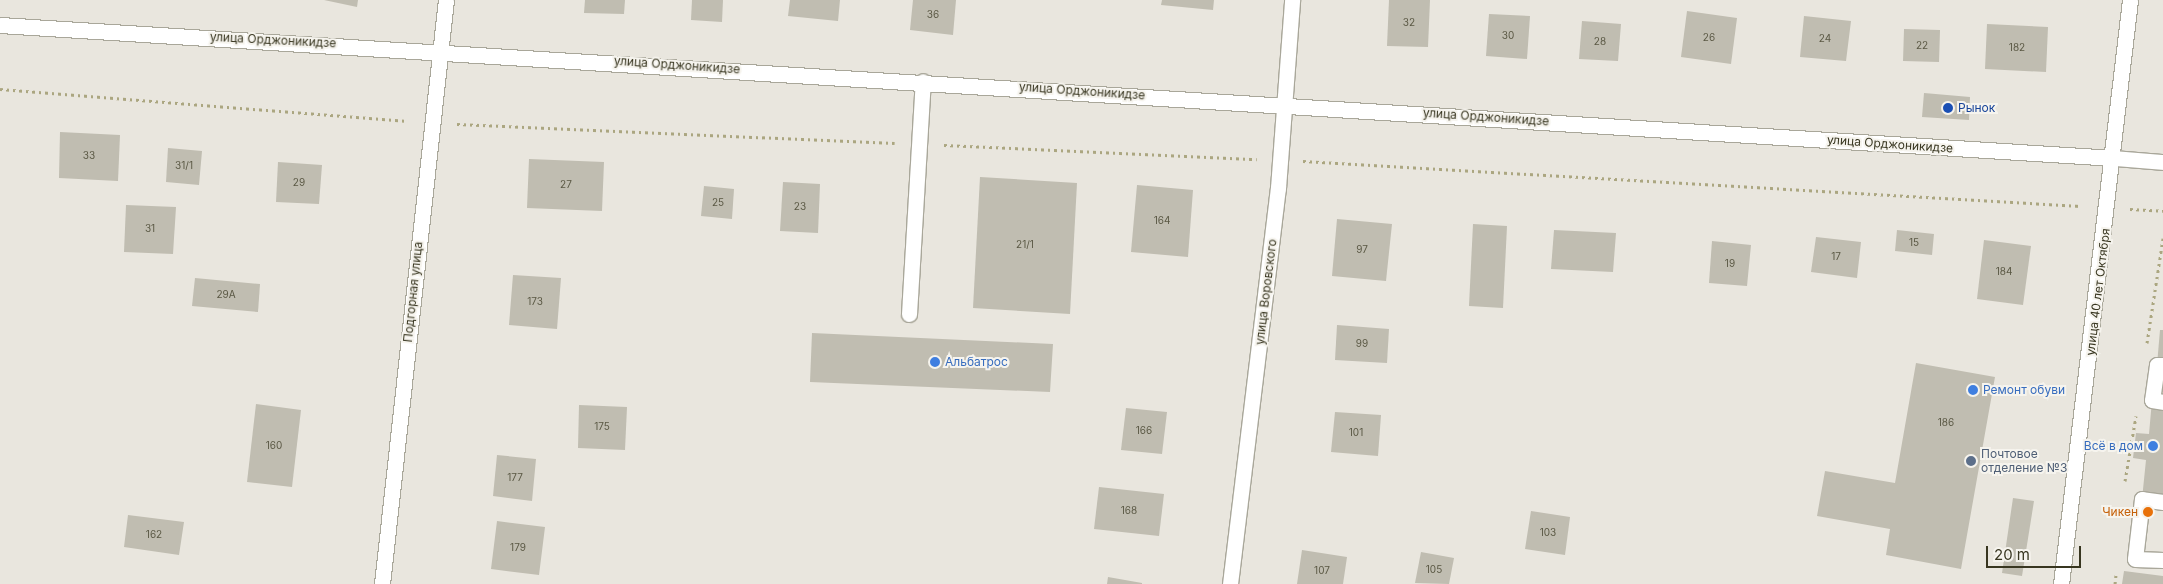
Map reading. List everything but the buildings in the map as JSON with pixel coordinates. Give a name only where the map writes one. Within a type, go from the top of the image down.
[{"type":"street","name":"Подгорная улица","points":[[382,584],[439,50],[446,0]]},
{"type":"street","name":"улица Воровского","points":[[1230,584],[1280,160],[1292,0]]},
{"type":"street","name":"улица 40 лет Октября","points":[[2061,584],[2114,158],[2130,0]]},
{"type":"street","name":"улица Орджоникидзе","points":[[0,25],[439,50],[2163,162]]},
{"type":"street","points":[[909,314],[923,81]]},
{"type":"street","points":[[2163,365],[2157,364],[2152,400],[2163,402]]},
{"type":"street","points":[[2163,502],[2142,499],[2135,559],[2163,560]]},
{"type":"path","points":[[0,89],[431,123],[1280,160],[2163,211]]},
{"type":"place","name":"Рынок","points":[[1948,108]]},
{"type":"place","name":"Альбатрос","points":[[935,362]]},
{"type":"place","name":"Ремонт обуви","points":[[1973,390]]},
{"type":"place","name":"Всё в дом","points":[[2153,446]]},
{"type":"place","name":"Почтовое отделение №3","points":[[1971,461]]},
{"type":"place","name":"Чикен","points":[[2148,512]]}]
